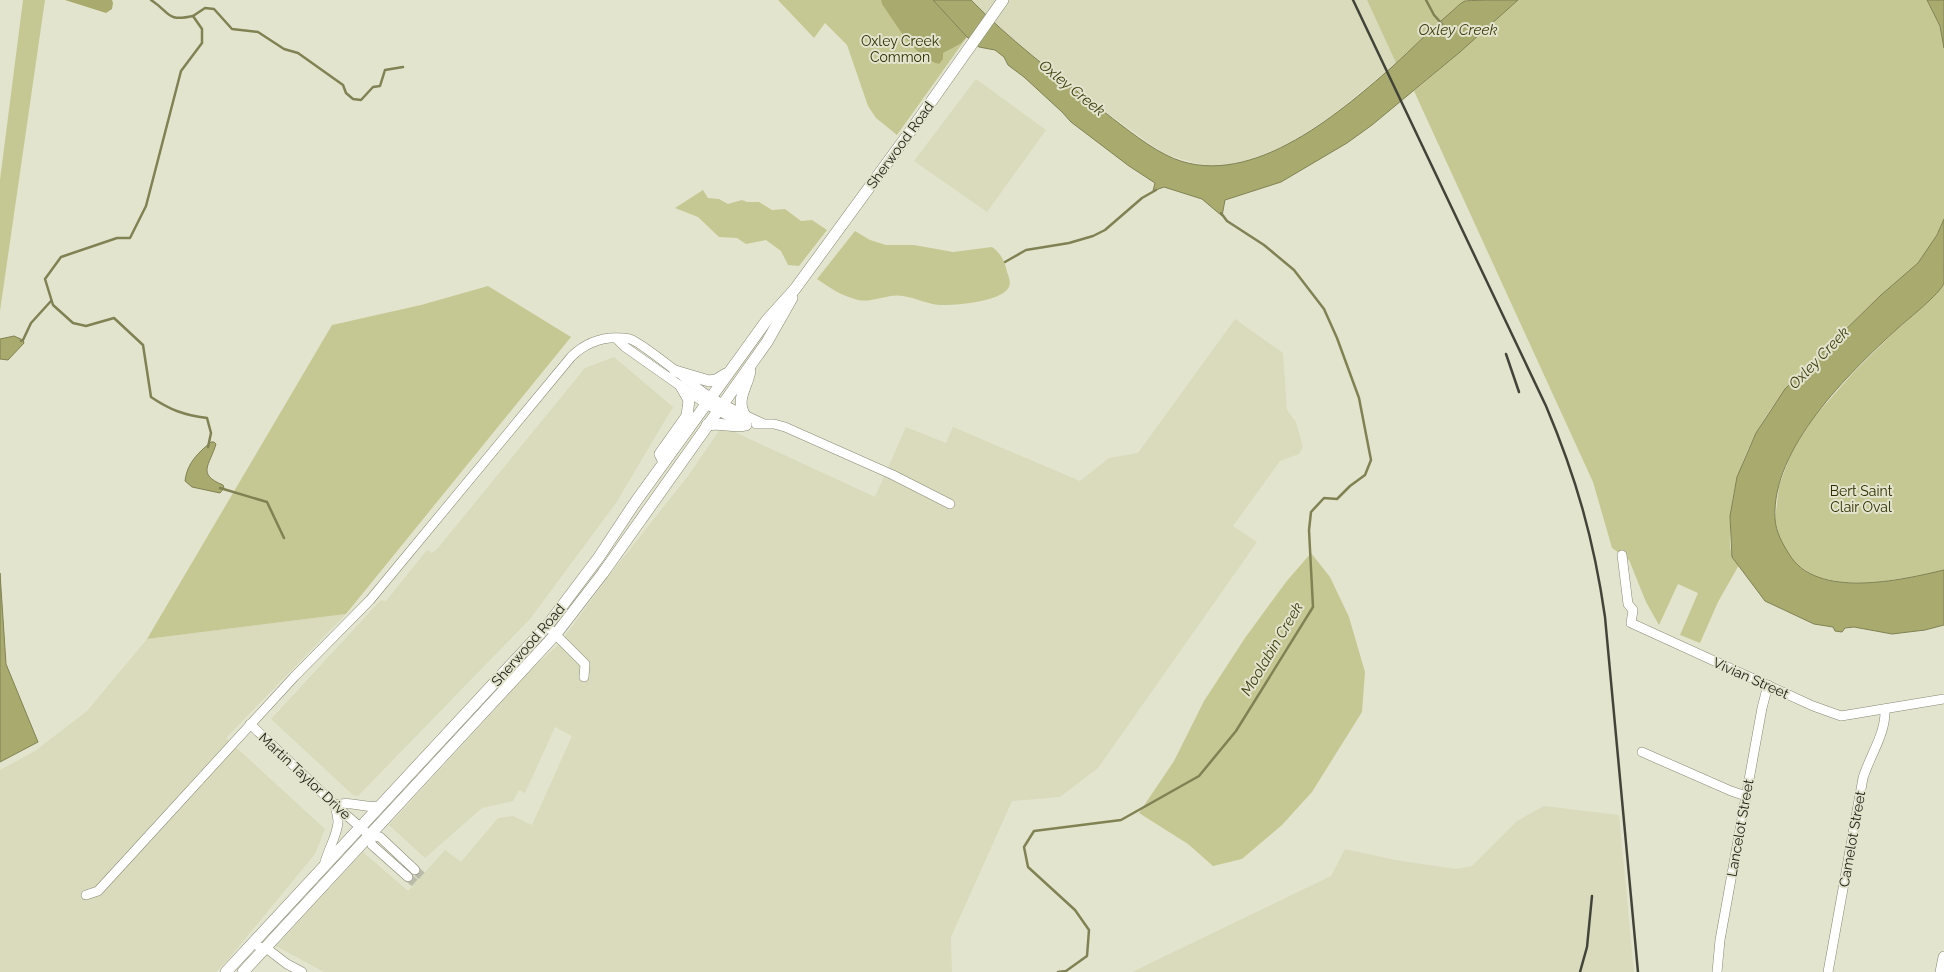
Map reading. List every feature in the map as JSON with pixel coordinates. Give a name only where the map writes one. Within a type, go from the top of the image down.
[{"type":"main road","name":"Sherwood Road","points":[[243,972],[359,848],[365,831],[380,806],[547,626],[599,557],[708,400],[767,320],[795,289],[1002,1]]},
{"type":"main road","name":"Sherwood Road","points":[[226,972],[324,866],[365,831],[556,634],[603,573],[752,362],[781,319],[795,289]]},
{"type":"main road","points":[[707,425],[716,423],[736,427],[745,420],[741,409],[741,394],[748,380],[752,362]]},
{"type":"main road","points":[[675,371],[709,381],[728,374]]},
{"type":"main road","points":[[664,462],[660,454],[687,416],[689,400],[681,386]]},
{"type":"main road","points":[[1941,972],[1944,957]]},
{"type":"street","points":[[86,894],[98,890],[250,724],[370,600],[581,347],[606,338],[631,339],[675,371],[708,400]]},
{"type":"street","points":[[617,339],[625,347],[681,386],[745,420],[774,424],[806,436],[893,475],[950,504]]},
{"type":"street","name":"Vivian Street","points":[[1622,555],[1628,604],[1633,610],[1631,623],[1768,685],[1836,715],[1944,699]]},
{"type":"street","points":[[547,626],[585,664],[584,677]]},
{"type":"street","name":"Lancelot Street","points":[[1717,972],[1720,940],[1762,708],[1768,685]]},
{"type":"street","name":"Camelot Street","points":[[1828,972],[1863,778],[1884,726],[1885,709]]},
{"type":"street","name":"Martin Taylor Drive","points":[[250,724],[365,831]]},
{"type":"street","points":[[1642,752],[1746,796]]},
{"type":"street","points":[[324,866],[327,853],[336,834],[338,821],[335,805],[346,802],[370,808],[380,806]]},
{"type":"street","points":[[365,831],[380,837],[415,870]]},
{"type":"street","points":[[365,831],[372,845],[408,877]]},
{"type":"street","points":[[252,945],[266,948],[277,958],[302,972]]},
{"type":"shaded area","points":[[971,0],[1367,0],[1396,63],[1334,114],[1290,143],[1252,159],[1226,166],[1206,166],[1167,155],[1143,139],[1076,90],[998,28]]},
{"type":"shaded area","points":[[976,79],[1046,130],[987,212],[914,161]]},
{"type":"shaded area","points":[[1235,319],[1283,353],[1287,410],[1296,422],[1303,447],[1299,454],[1280,461],[1233,526],[1257,542],[1098,768],[1060,797],[1012,801],[951,937],[952,972],[324,972],[276,946],[363,852],[408,891],[445,850],[461,862],[498,818],[513,816],[532,825],[572,736],[555,727],[525,793],[519,790],[513,801],[482,808],[425,858],[389,825],[533,668],[559,644],[611,573],[688,476],[719,431],[728,429],[875,497],[906,427],[946,443],[953,427],[1080,481],[1109,458],[1138,453]]},
{"type":"shaded area","points":[[614,357],[673,407],[616,503],[530,619],[358,796],[353,795],[271,719],[381,600],[386,601],[427,550],[432,553],[438,548],[585,368]]},
{"type":"shaded area","points":[[346,614],[226,738],[325,829],[315,854],[226,962],[216,972],[0,972],[0,770],[35,751],[87,711],[147,639]]},
{"type":"shaded area","points":[[1544,806],[1619,815],[1634,972],[1132,972],[1331,876],[1345,849],[1395,860],[1456,869],[1472,866],[1517,821]]},
{"type":"green space","points":[[23,0],[45,0],[0,311],[0,180]]},
{"type":"green space","points":[[65,0],[112,0],[113,3],[112,9],[106,13]]},
{"type":"green space","name":"Oxley Creek Common","points":[[778,0],[933,0],[967,37],[897,135],[876,118],[868,106],[847,45],[825,23],[814,38]]},
{"type":"green space","points":[[881,0],[933,0],[967,37],[960,44],[943,53],[943,59],[939,64],[922,54],[906,39]]},
{"type":"green space","points":[[1367,0],[1466,0],[1396,63]]},
{"type":"green space","points":[[1518,0],[1927,0],[1940,26],[1944,48],[1944,219],[1937,235],[1918,263],[1881,295],[1795,379],[1769,412],[1758,430],[1741,468],[1731,508],[1730,548],[1735,561],[1739,565],[1718,602],[1700,643],[1680,635],[1698,593],[1678,584],[1659,625],[1646,602],[1629,560],[1612,548],[1593,482],[1414,91]]},
{"type":"green space","points":[[703,190],[708,198],[719,199],[728,204],[742,200],[759,202],[772,210],[785,209],[801,221],[812,220],[827,230],[799,266],[788,265],[781,251],[766,240],[746,244],[737,238],[719,237],[698,217],[675,208]]},
{"type":"green space","points":[[855,231],[870,240],[886,245],[914,245],[953,252],[992,247],[1004,261],[1010,285],[1005,292],[998,296],[978,302],[956,305],[935,304],[898,295],[864,301],[852,298],[817,279]]},
{"type":"green space","name":"Bert Saint Clair Oval","points":[[1944,283],[1944,570],[1913,577],[1870,583],[1841,582],[1816,577],[1793,562],[1780,540],[1775,520],[1779,486],[1793,448],[1815,416],[1853,373],[1897,329],[1930,300]]},
{"type":"green space","points":[[488,286],[571,337],[346,614],[147,639],[332,325],[421,305]]},
{"type":"green space","points":[[1311,553],[1330,577],[1349,617],[1365,672],[1362,712],[1312,792],[1282,825],[1242,859],[1213,866],[1188,844],[1139,813],[1174,761],[1204,701],[1245,638],[1286,582]]},
{"type":"water","points":[[933,0],[971,0],[1000,28],[1047,68],[1130,132],[1157,150],[1196,165],[1227,165],[1258,157],[1288,144],[1345,107],[1463,2],[1475,0],[1518,0],[1460,52],[1372,125],[1347,143],[1281,182],[1225,200],[1222,216],[1202,199],[1164,187],[1153,191],[1155,183],[1129,166],[1071,122],[1024,77],[1008,65],[1004,57],[995,50],[979,47],[967,37]]},
{"type":"water","points":[[1927,0],[1944,0],[1944,48],[1940,26]]},
{"type":"water","name":"Oxley Creek","points":[[1944,219],[1944,283],[1930,300],[1878,346],[1836,389],[1799,439],[1786,466],[1777,492],[1775,519],[1780,537],[1789,554],[1802,568],[1819,577],[1839,582],[1861,583],[1906,578],[1944,570],[1944,625],[1925,630],[1892,634],[1854,627],[1845,628],[1842,632],[1835,631],[1833,627],[1814,624],[1765,601],[1732,557],[1730,516],[1737,477],[1756,433],[1785,389],[1881,295],[1918,263],[1937,235]]},
{"type":"water","points":[[14,336],[23,340],[24,343],[8,360],[0,359],[0,339]]},
{"type":"water","points":[[211,442],[216,444],[208,463],[207,473],[215,481],[223,485],[224,488],[220,493],[192,487],[185,481],[191,464],[198,454]]},
{"type":"water","points":[[0,573],[6,664],[38,742],[0,762]]},
{"type":"waterway","points":[[151,0],[173,17],[184,18],[193,16],[202,29],[202,43],[181,71],[146,206],[130,238],[117,238],[61,257],[45,279],[53,305],[73,323],[86,326],[114,318],[143,345],[151,397],[177,411],[207,418],[211,433],[208,447]]},
{"type":"waterway","points":[[1426,0],[1434,15],[1442,24]]},
{"type":"waterway","points":[[193,16],[205,8],[214,9],[232,29],[258,32],[284,49],[298,53],[343,85],[346,93],[353,99],[361,100],[373,87],[380,86],[385,70],[403,67]]},
{"type":"waterway","points":[[1005,262],[1026,250],[1069,243],[1093,236],[1105,230],[1142,198],[1156,190]]},
{"type":"waterway","name":"Moolabin Creek","points":[[1058,972],[1066,971],[1087,956],[1089,930],[1075,910],[1028,867],[1024,847],[1034,831],[1121,820],[1199,776],[1236,731],[1313,607],[1309,530],[1311,512],[1324,498],[1337,499],[1365,475],[1371,460],[1359,398],[1324,309],[1294,270],[1264,245],[1227,221],[1221,213]]},
{"type":"waterway","points":[[21,341],[31,323],[51,301]]},
{"type":"waterway","points":[[220,488],[267,502],[284,538]]},
{"type":"tunnel","points":[[415,870],[424,878]]},
{"type":"tunnel","points":[[408,877],[417,885]]},
{"type":"railway","points":[[1353,0],[1546,406],[1557,432],[1583,509],[1601,589],[1605,617],[1638,972]]},
{"type":"railway","points":[[1506,354],[1519,392]]},
{"type":"railway","points":[[1580,972],[1587,947],[1592,896]]}]
